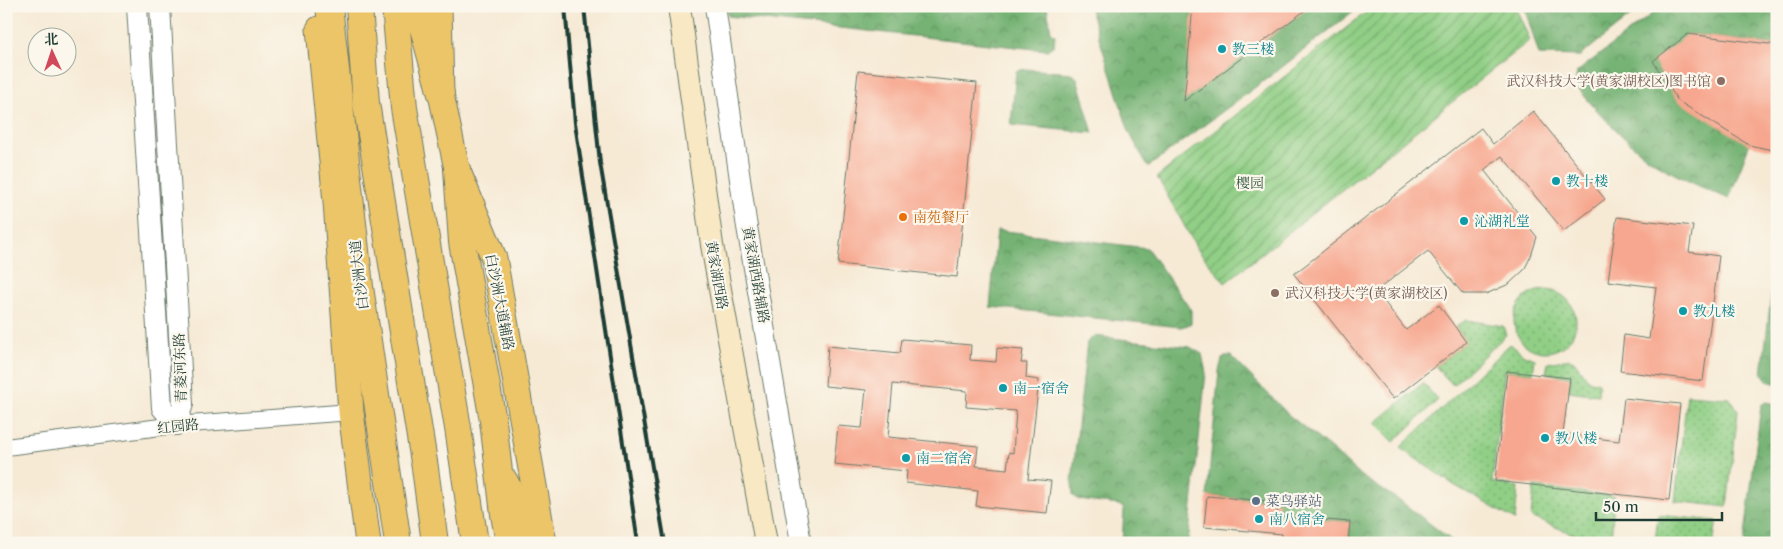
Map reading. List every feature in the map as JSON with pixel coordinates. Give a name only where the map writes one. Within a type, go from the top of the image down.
[{"type":"highway","name":"白沙洲大道","points":[[330,6],[360,287],[398,543]]},
{"type":"highway","points":[[359,6],[366,103],[425,468],[435,543]]},
{"type":"highway","points":[[395,6],[404,108],[458,428],[475,543]]},
{"type":"highway","points":[[417,6],[441,94]]},
{"type":"highway","points":[[457,169],[462,242],[467,386],[458,428]]},
{"type":"highway","points":[[336,202],[360,287],[425,468]]},
{"type":"highway","points":[[462,242],[493,421],[509,543]]},
{"type":"highway","points":[[499,470],[539,543]]},
{"type":"main road","points":[[316,6],[336,202],[351,412],[368,543]]},
{"type":"main road","name":"白沙洲大道辅路","points":[[439,6],[441,94],[457,169],[494,258],[544,543]]},
{"type":"main road","name":"黄家湖西路","points":[[678,6],[712,245],[766,543]]},
{"type":"main road","name":"黄家湖西路","points":[[691,6],[713,183],[732,305],[775,543]]},
{"type":"street","name":"青菱河东路","points":[[137,6],[162,408],[176,425]]},
{"type":"street","name":"青菱河东路","points":[[160,6],[183,404],[176,425]]},
{"type":"street","name":"黄家湖西路辅路","points":[[715,6],[746,221],[802,543]]},
{"type":"street","name":"红园路","points":[[6,447],[176,425],[351,412]]},
{"type":"green space","points":[[727,6],[1047,6],[1051,32],[1055,35],[1054,45],[1047,50],[1035,49],[728,16]]},
{"type":"green space","points":[[1089,6],[1360,6],[1281,68],[1148,167],[1129,132]]},
{"type":"green space","name":"樱园","points":[[1374,6],[1515,6],[1530,40],[1225,283],[1198,250],[1157,177]]},
{"type":"green space","points":[[1524,6],[1643,6],[1580,56],[1539,55]]},
{"type":"green space","points":[[1662,6],[1777,6],[1777,45],[1688,34],[1749,145],[1729,199],[1676,175],[1643,154],[1595,109],[1575,85],[1577,72]]},
{"type":"green space","points":[[1026,69],[1071,73],[1077,78],[1093,133],[1011,125],[1016,71]]},
{"type":"green space","points":[[997,230],[1147,248],[1191,310],[1191,324],[1181,327],[990,307]]},
{"type":"green space","points":[[1777,244],[1777,384],[1767,381],[1762,374]]},
{"type":"green space","points":[[1539,290],[1551,290],[1567,299],[1574,309],[1576,321],[1574,333],[1567,343],[1551,352],[1539,352],[1528,347],[1519,338],[1514,327],[1514,315],[1519,304],[1528,295]]},
{"type":"green space","points":[[1466,320],[1503,326],[1506,335],[1453,385],[1435,366],[1466,342],[1456,327]]},
{"type":"green space","points":[[1094,336],[1190,347],[1202,354],[1206,373],[1188,543],[1122,543],[1124,509],[1119,505],[1079,500],[1073,495],[1072,482],[1087,342]]},
{"type":"green space","points":[[1510,344],[1524,355],[1535,359],[1533,373],[1505,370],[1492,482],[1518,487],[1515,520],[1454,485],[1400,448]]},
{"type":"green space","points":[[1226,356],[1231,356],[1290,416],[1361,476],[1403,503],[1455,543],[1386,543],[1348,539],[1350,522],[1277,516],[1278,502],[1207,496],[1219,371],[1222,359]]},
{"type":"green space","points":[[1569,359],[1574,361],[1588,380],[1599,383],[1598,395],[1569,391],[1571,377],[1546,373],[1548,363]]},
{"type":"green space","points":[[1423,383],[1438,400],[1394,442],[1375,423]]},
{"type":"green space","points":[[1687,395],[1728,398],[1733,402],[1738,411],[1727,507],[1675,501]]},
{"type":"green space","points":[[1766,402],[1777,404],[1777,543],[1744,543],[1761,405]]},
{"type":"green space","points":[[1534,487],[1614,496],[1611,543],[1595,543],[1531,517]]},
{"type":"green space","points":[[1658,515],[1717,521],[1713,543],[1655,543]]},
{"type":"building","name":"教三楼","points":[[1193,6],[1311,6],[1184,101]]},
{"type":"building","name":"武汉科技大学(黄家湖校区)图书馆","points":[[1688,34],[1777,45],[1777,151],[1749,145],[1678,101],[1653,61]]},
{"type":"building","name":"南苑餐厅","points":[[858,71],[977,83],[957,277],[838,264]]},
{"type":"building","points":[[1533,111],[1605,199],[1564,231],[1502,156],[1484,170],[1537,237],[1531,256],[1524,270],[1509,284],[1486,294],[1463,294],[1428,251],[1376,291],[1406,330],[1439,305],[1466,342],[1393,399],[1294,274],[1481,128],[1493,144]]},
{"type":"building","name":"教九楼","points":[[1617,217],[1693,226],[1689,252],[1719,256],[1703,381],[1620,371],[1624,335],[1649,339],[1656,287],[1608,281]]},
{"type":"building","points":[[902,339],[971,345],[970,360],[996,362],[997,348],[1023,350],[1021,363],[1027,363],[1026,378],[1039,380],[1028,479],[1051,481],[1047,513],[976,506],[978,491],[906,483],[907,471],[834,464],[838,426],[862,428],[866,390],[825,386],[828,346],[900,353]],"holes":[[[893,384],[967,391],[966,407],[1016,411],[1013,453],[1009,452],[1007,469],[976,466],[978,446],[888,437]]]},
{"type":"building","name":"教八楼","points":[[1507,371],[1570,378],[1563,434],[1619,441],[1624,398],[1680,404],[1669,500],[1495,481]]},
{"type":"building","name":"南八宿舍","points":[[1207,496],[1279,502],[1277,516],[1350,522],[1348,543],[1282,543],[1282,534],[1204,527]]},
{"type":"railway","points":[[565,6],[575,123],[638,543]]},
{"type":"railway","points":[[584,6],[600,163],[665,543]]},
{"type":"place","name":"教三楼","points":[[1222,49]]},
{"type":"place","name":"武汉科技大学(黄家湖校区)图书馆","points":[[1721,81]]},
{"type":"place","name":"教十楼","points":[[1556,181]]},
{"type":"place","name":"南苑餐厅","points":[[903,217]]},
{"type":"place","name":"沁湖礼堂","points":[[1464,221]]},
{"type":"place","name":"武汉科技大学(黄家湖校区)","points":[[1275,293]]},
{"type":"place","name":"教九楼","points":[[1683,311]]},
{"type":"place","name":"南一宿舍","points":[[1003,388]]},
{"type":"place","name":"教八楼","points":[[1545,438]]},
{"type":"place","name":"南二宿舍","points":[[906,458]]},
{"type":"place","name":"菜鸟驿站","points":[[1256,501]]},
{"type":"place","name":"南八宿舍","points":[[1259,519]]}]
